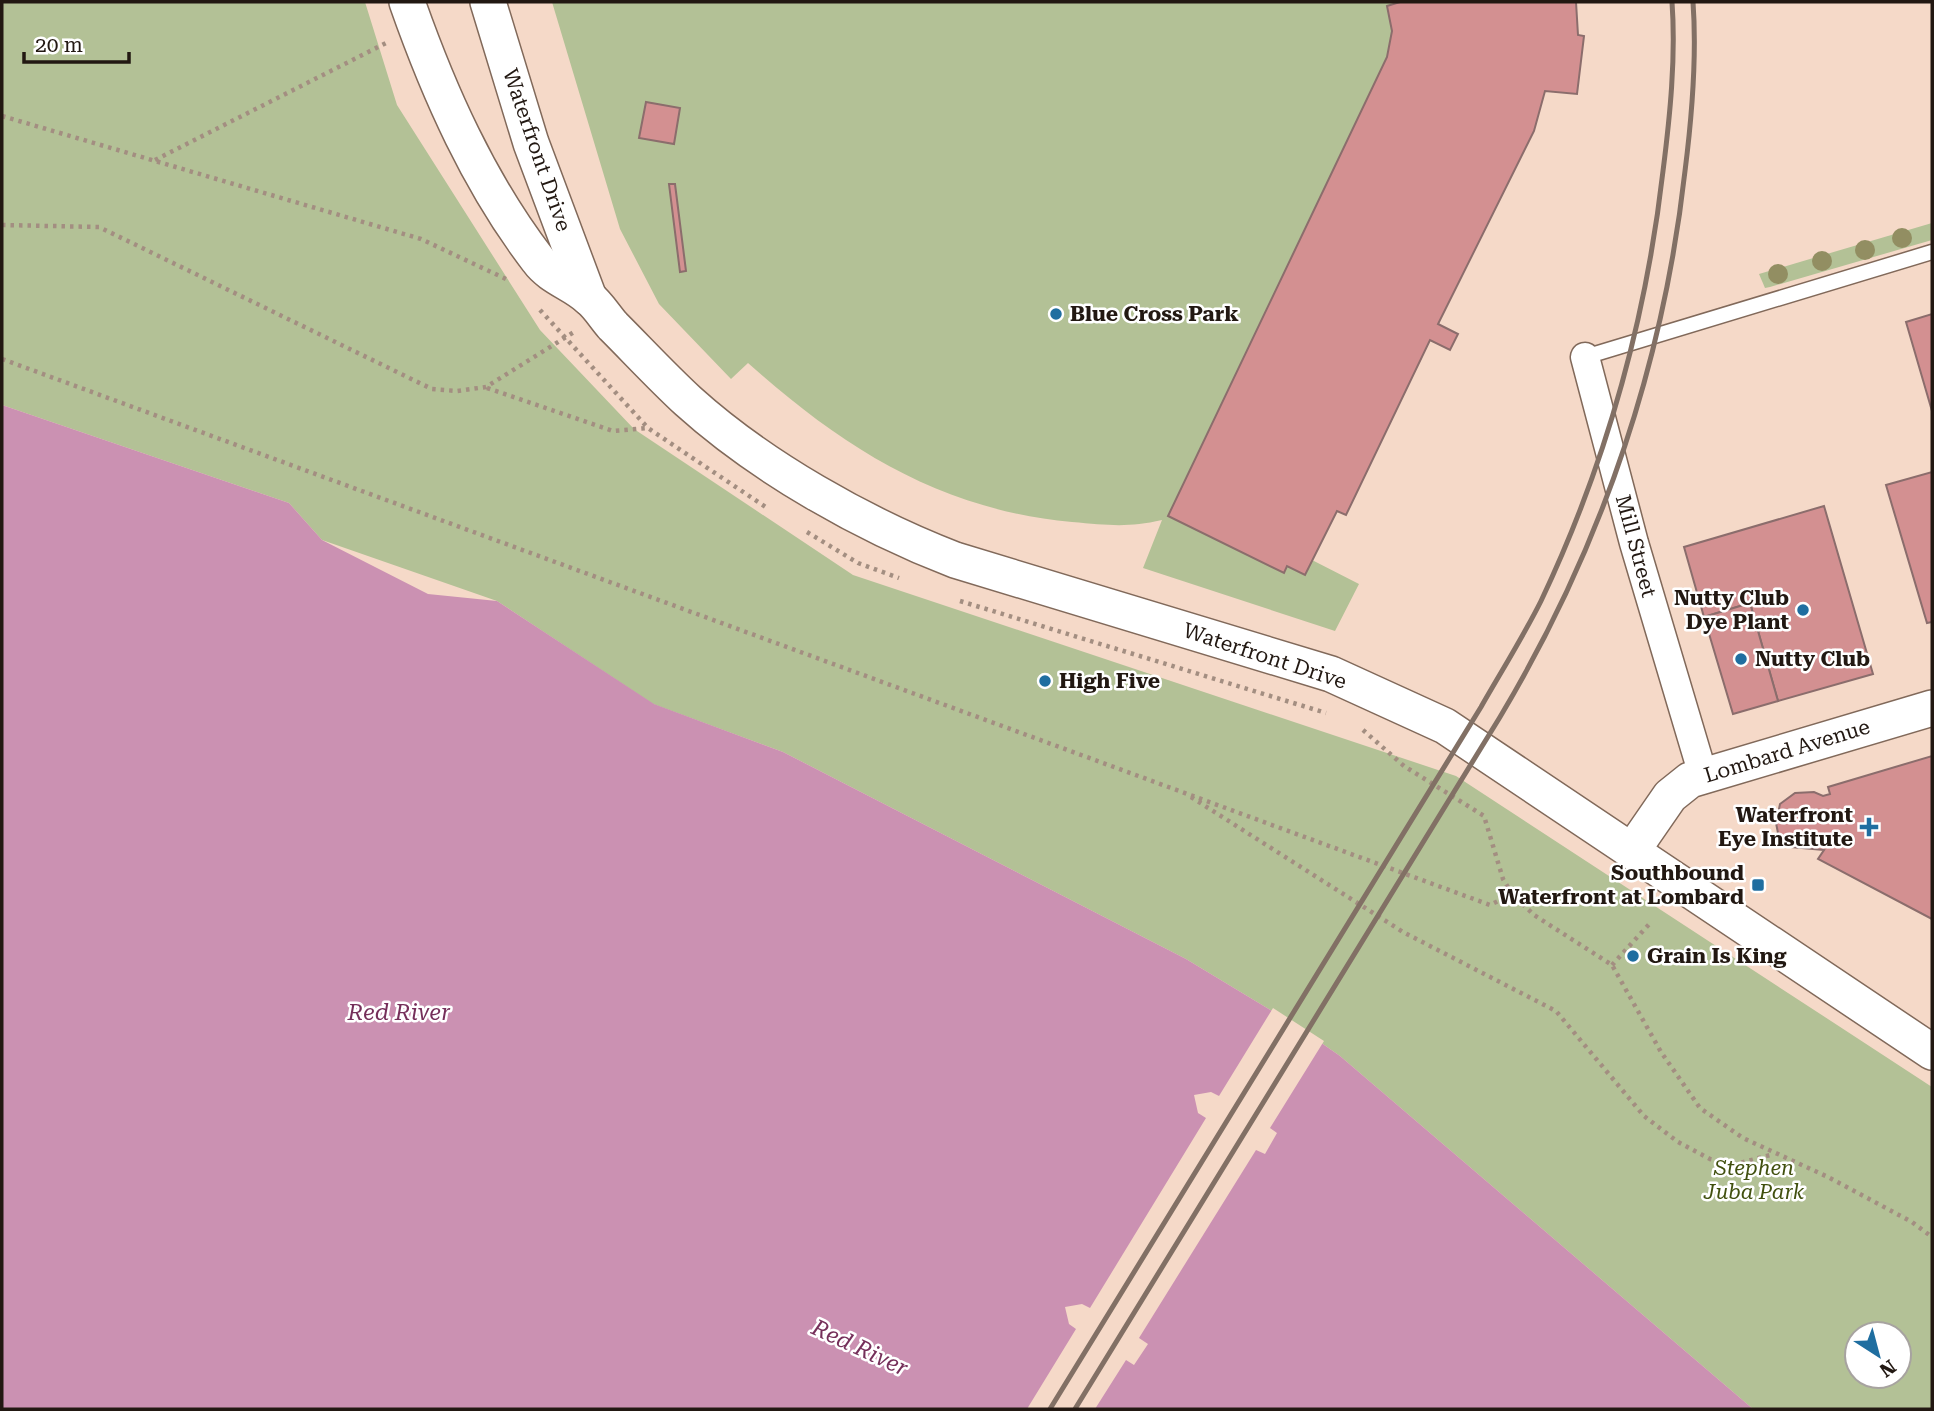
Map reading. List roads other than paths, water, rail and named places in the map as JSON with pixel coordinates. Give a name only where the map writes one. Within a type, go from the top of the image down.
[{"type":"street","name":"Waterfront Drive","points":[[407,2],[448,109],[512,224],[547,271],[589,298],[656,370],[720,427],[827,499],[887,532],[955,560],[1331,674],[1445,726],[1932,1052]]},
{"type":"street","name":"Waterfront Drive","points":[[488,2],[531,144],[589,298]]},
{"type":"street","name":"Mill Street","points":[[1585,357],[1634,543],[1703,775]]},
{"type":"street","name":"Lombard Avenue","points":[[1633,851],[1670,796],[1679,787],[1703,775],[1932,708]]},
{"type":"lane","points":[[1585,357],[1932,252]]},
{"type":"water","name":"Red River","points":[[2,405],[289,503],[322,540],[428,594],[497,601],[654,704],[783,752],[1186,959],[1297,1026],[1340,1056],[1753,1409],[2,1409]]},
{"type":"railway","points":[[1050,1409],[1481,707],[1541,601],[1564,550],[1585,498],[1620,391],[1646,282],[1656,226],[1670,108],[1673,65],[1672,2]]},
{"type":"railway","points":[[1075,1409],[1500,717],[1536,653],[1597,522],[1643,385],[1675,244],[1690,129],[1694,65],[1693,2]]},
{"type":"place","name":"Blue Cross Park","points":[[1056,314]]},
{"type":"place","name":"Nutty Club Dye Plant","points":[[1803,610]]},
{"type":"place","name":"Nutty Club","points":[[1741,659]]},
{"type":"place","name":"High Five","points":[[1045,681]]},
{"type":"place","name":"Waterfront Eye Institute","points":[[1869,827]]},
{"type":"place","name":"Southbound Waterfront at Lombard","points":[[1758,885]]},
{"type":"place","name":"Grain Is King","points":[[1633,956]]},
{"type":"park label","name":"Stephen Juba Park","points":[[1754,1180]]}]
